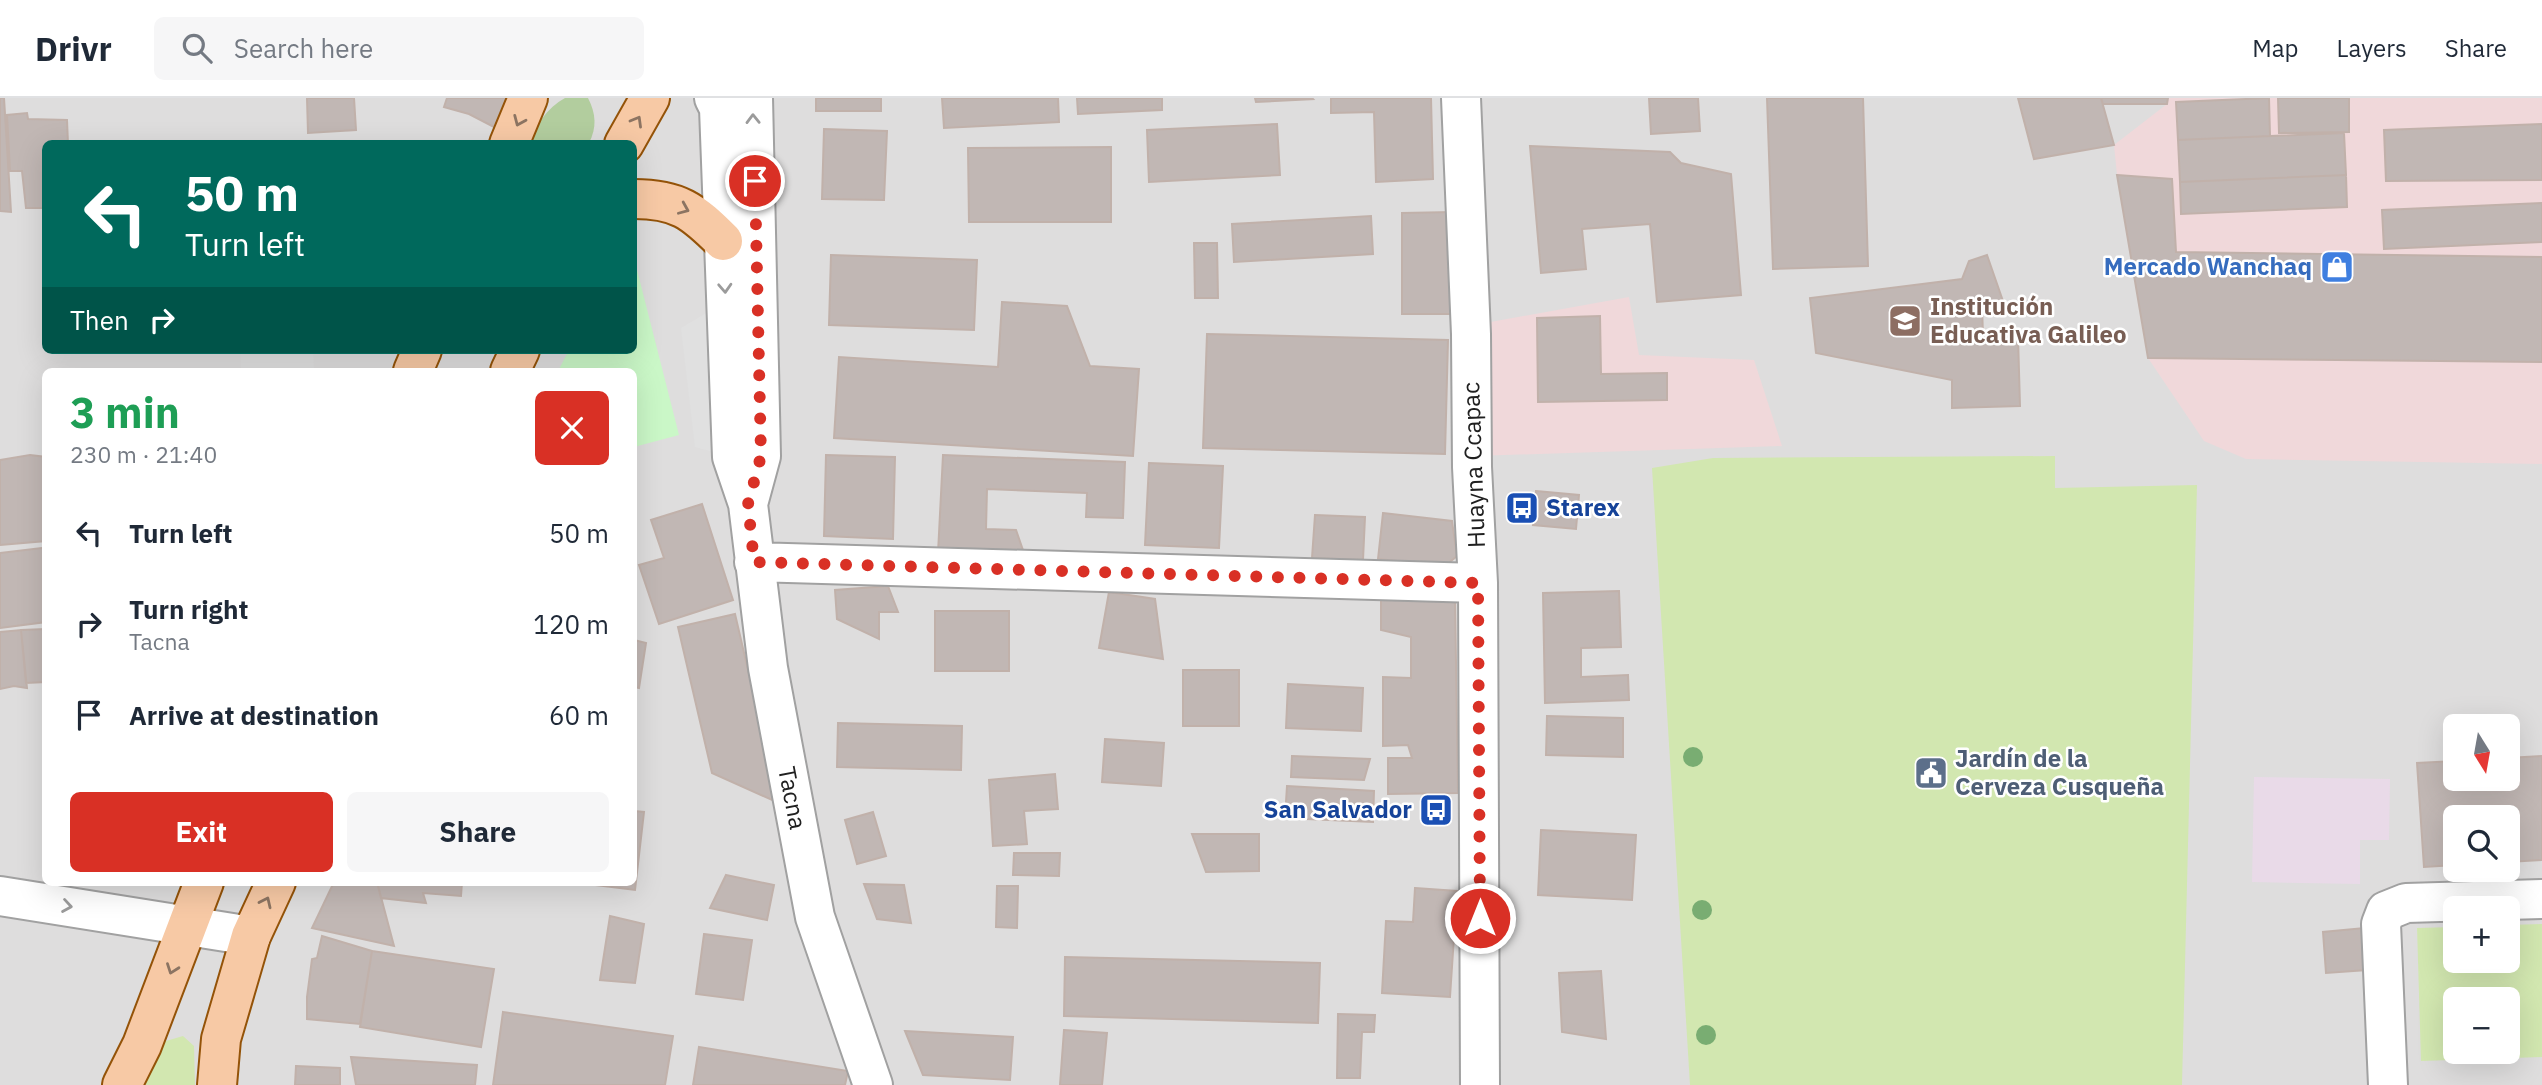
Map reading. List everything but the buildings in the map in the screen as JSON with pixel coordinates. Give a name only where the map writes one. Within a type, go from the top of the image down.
[{"type":"main road","points":[[511,140],[528,98]]},
{"type":"main road","points":[[626,140],[650,98]]},
{"type":"main road","points":[[637,199],[660,199],[696,214],[723,241]]},
{"type":"main road","points":[[122,1085],[142,1045],[202,886]]},
{"type":"main road","points":[[217,1085],[221,1039],[251,936],[274,886]]},
{"type":"street","name":"Tacna","points":[[714,98],[719,108],[732,457],[748,504],[768,668],[815,917],[873,1085]]},
{"type":"street","name":"Tacna","points":[[748,504],[761,456],[753,98]]},
{"type":"street","name":"Huayna Ccapac","points":[[1461,98],[1478,583],[1480,1085]]},
{"type":"street","points":[[754,562],[1478,583]]},
{"type":"street","points":[[0,896],[251,936]]},
{"type":"street","points":[[2388,1085],[2381,925],[2386,911],[2406,903],[2542,899]]},
{"type":"shaded area","points":[[0,98],[2542,98],[2542,1085],[0,1085]]},
{"type":"shaded area","name":"Mercado Wanchaq","points":[[2167,98],[2542,98],[2542,464],[2246,459],[2204,441],[2148,358],[2117,175],[2114,145],[2167,104]]},
{"type":"shaded area","points":[[1629,297],[1639,355],[1754,360],[1782,446],[1474,456],[1474,325]]},
{"type":"shaded area","points":[[725,302],[731,457],[695,447],[681,328]]},
{"type":"shaded area","points":[[240,354],[313,354],[314,368],[241,368]]},
{"type":"shaded area","points":[[2254,777],[2390,779],[2389,840],[2360,840],[2360,884],[2252,882]]},
{"type":"green space","points":[[565,98],[588,98],[594,120],[590,140],[531,140],[535,130],[553,107]]},
{"type":"green space","points":[[637,270],[679,435],[637,446],[637,368],[560,368],[567,354],[637,354]]},
{"type":"green space","points":[[2055,456],[2055,488],[2197,485],[2182,1085],[1690,1085],[1652,468],[1713,458]]},
{"type":"green space","points":[[2542,924],[2542,1057],[2520,1058],[2520,987],[2443,987],[2443,1060],[2421,1061],[2417,928],[2443,927],[2443,973],[2520,973],[2520,925]]},
{"type":"green space","points":[[183,1036],[194,1046],[195,1085],[139,1085],[166,1041]]},
{"type":"place","name":"Mercado Wanchaq","points":[[2337,267]]},
{"type":"place","name":"Institución Educativa Galileo","points":[[1905,321]]},
{"type":"place","name":"Starex","points":[[1522,508]]},
{"type":"place","name":"Jardín de la Cerveza Cusqueña","points":[[1931,773]]},
{"type":"place","name":"San Salvador","points":[[1436,810]]},
{"type":"route","points":[[755,181],[761,456],[748,504],[754,562],[1478,583],[1480,918]]}]
